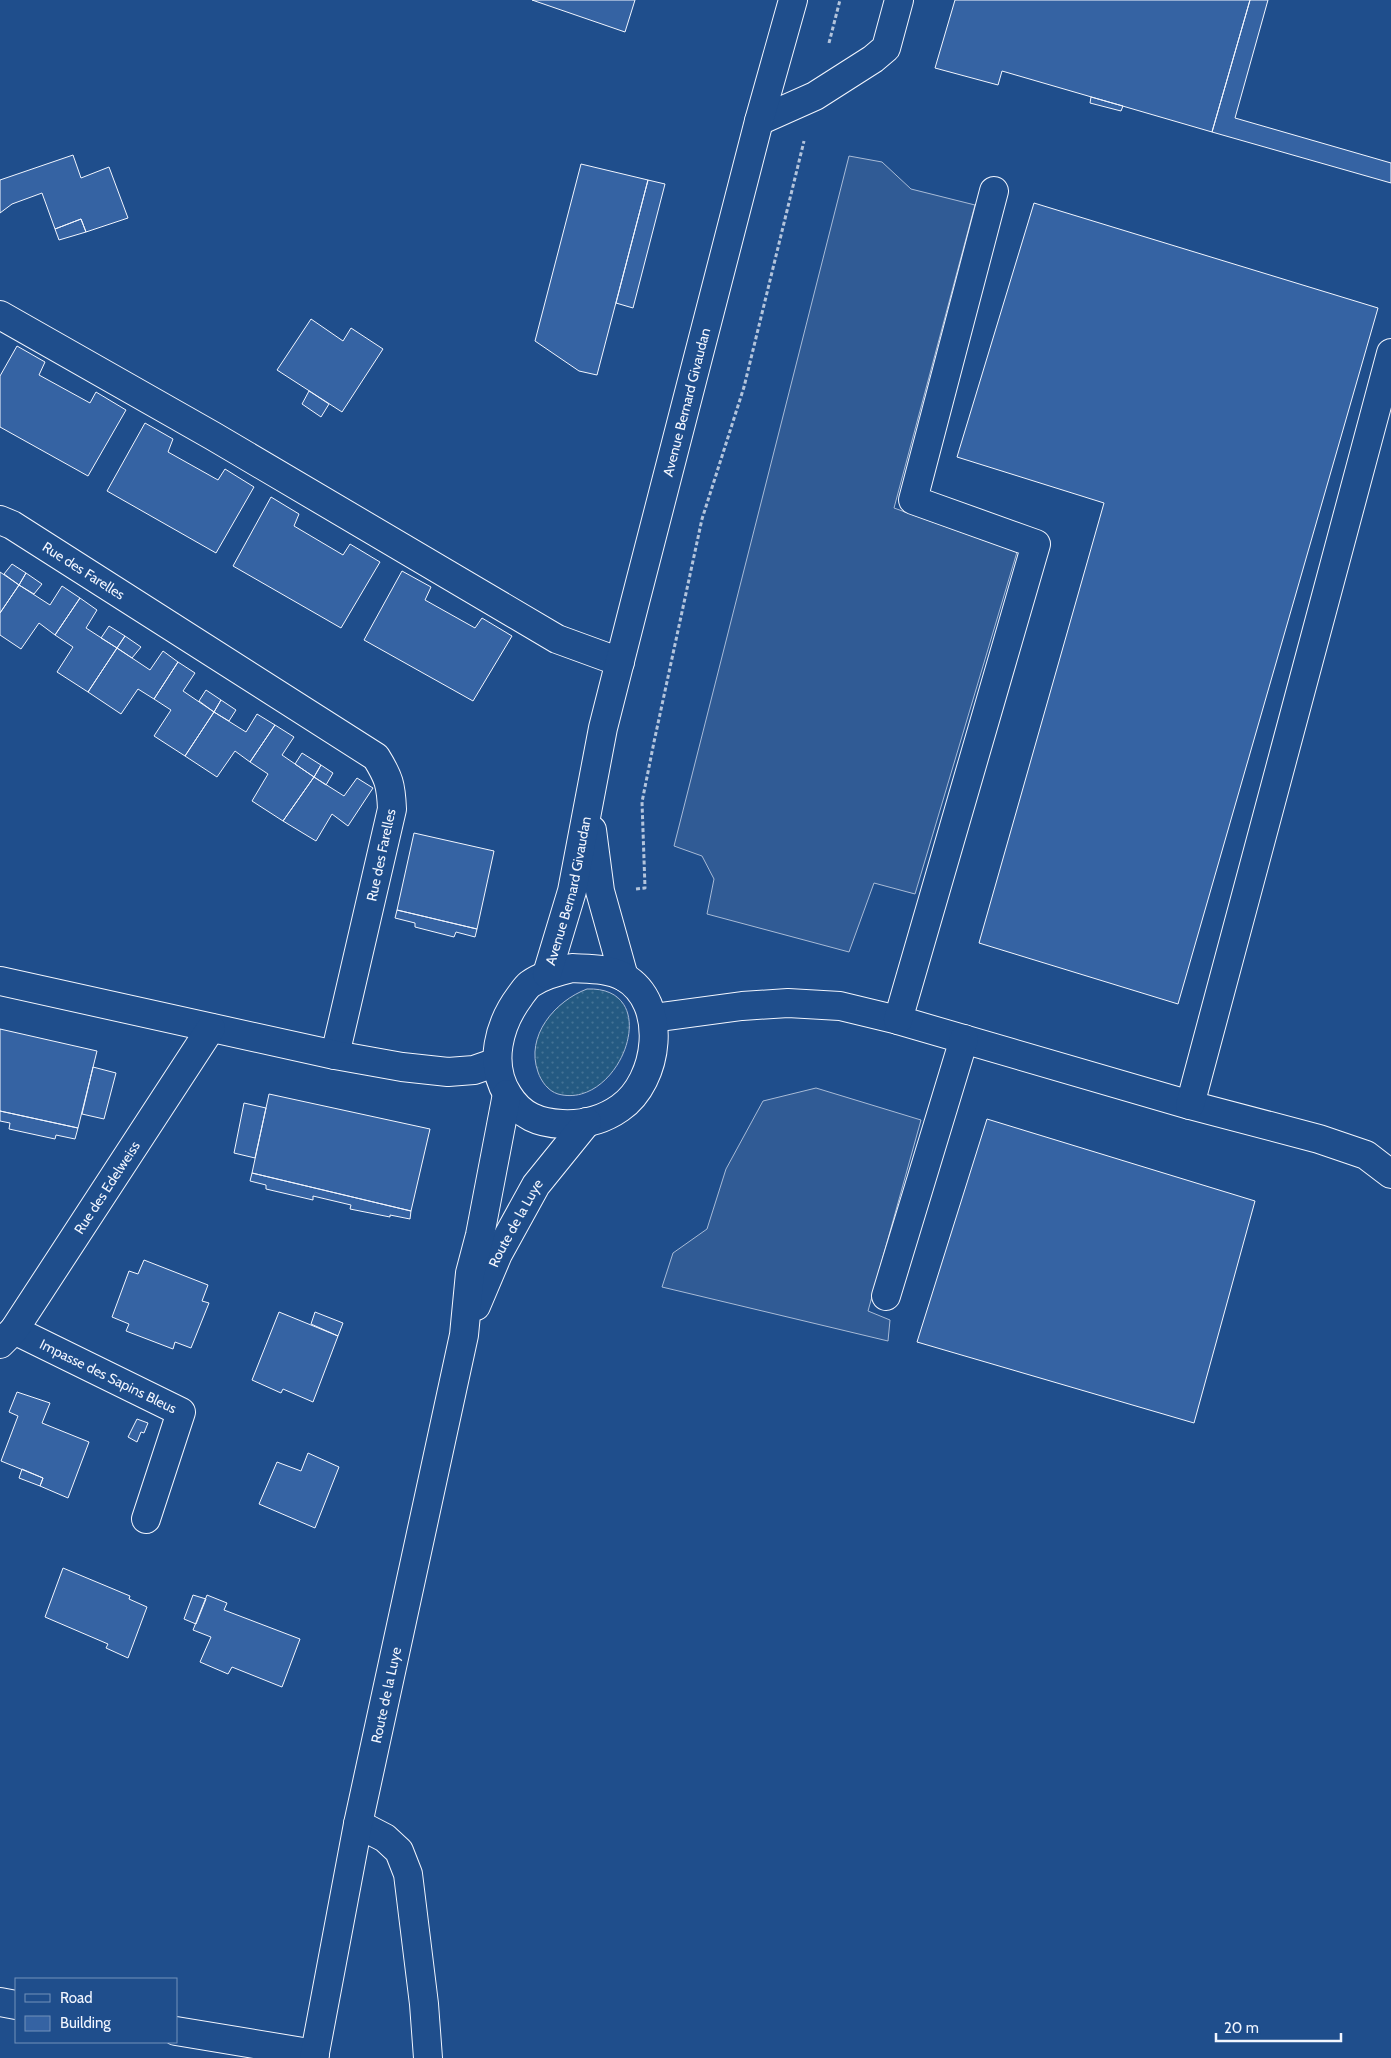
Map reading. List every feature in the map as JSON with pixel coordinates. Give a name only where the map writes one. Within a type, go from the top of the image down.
[{"type":"street","name":"Avenue Bernard Givaudan","points":[[546,974],[572,891],[603,728],[759,121],[793,0]]},
{"type":"street","points":[[759,121],[815,96],[873,60],[886,48],[899,0]]},
{"type":"street","points":[[898,1020],[1036,544],[913,500],[994,191]]},
{"type":"street","points":[[0,315],[213,436],[558,639],[620,662]]},
{"type":"street","points":[[1190,1105],[1391,353]]},
{"type":"street","name":"Rue des Farelles","points":[[0,520],[12,525],[367,752],[376,758],[384,770],[390,784],[392,809],[335,1055]]},
{"type":"street","name":"Avenue Bernard Givaudan","points":[[589,807],[600,892],[624,977]]},
{"type":"street","points":[[572,968],[601,969],[624,977],[640,990],[653,1018],[653,1042],[642,1082],[622,1108],[607,1116],[587,1122],[548,1124],[532,1119],[519,1109],[507,1094],[497,1062],[503,1028],[513,1006],[529,985],[546,974],[572,968]]},
{"type":"street","points":[[0,981],[335,1055],[402,1067],[448,1072],[474,1070],[497,1062]]},
{"type":"street","points":[[653,1018],[742,1006],[788,1003],[840,1006],[898,1020],[1190,1105],[1320,1139],[1366,1155],[1391,1174]]},
{"type":"street","name":"Rue des Edelweiss","points":[[7,1337],[211,1028]]},
{"type":"street","points":[[886,1296],[964,1039]]},
{"type":"street","name":"Route de la Luye","points":[[315,2056],[358,1824],[464,1335],[470,1274],[486,1208],[507,1094]]},
{"type":"street","name":"Route de la Luye","points":[[464,1335],[498,1254],[536,1185],[587,1122]]},
{"type":"street","name":"Impasse des Sapins Bleus","points":[[7,1337],[181,1412],[146,1519]]},
{"type":"street","points":[[358,1824],[385,1838],[398,1851],[408,1874],[424,2004],[428,2058]]},
{"type":"street","points":[[0,2002],[15,2005]]},
{"type":"street","points":[[178,2031],[315,2056]]},
{"type":"path","points":[[645,888],[642,802],[702,518],[744,387],[840,0]]},
{"type":"shaded area","points":[[849,156],[882,162],[911,189],[975,205],[894,508],[1017,552],[915,894],[874,883],[849,952],[707,914],[714,879],[702,856],[674,846]]},
{"type":"shaded area","points":[[587,989],[611,993],[625,1007],[629,1025],[626,1047],[616,1067],[600,1084],[580,1094],[554,1093],[543,1082],[538,1072],[535,1059],[539,1033],[554,1011],[564,1002]]},
{"type":"shaded area","points":[[816,1088],[921,1120],[868,1311],[890,1320],[888,1341],[662,1287],[673,1253],[707,1229],[726,1169],[763,1101]]},
{"type":"building","points":[[532,0],[635,0],[625,32]]},
{"type":"building","points":[[955,0],[1250,0],[1212,132],[1002,71],[998,85],[935,68]]},
{"type":"building","points":[[1250,0],[1268,0],[1235,118],[1391,163],[1391,183],[1212,132]]},
{"type":"building","points":[[1091,97],[1123,106],[1121,111],[1090,103]]},
{"type":"building","points":[[73,155],[81,178],[109,167],[128,218],[86,232],[81,219],[55,229],[42,193],[12,204],[0,213],[0,180]]},
{"type":"building","points":[[581,164],[648,180],[597,375],[579,371],[535,341]]},
{"type":"building","points":[[648,180],[665,184],[633,308],[616,303]]},
{"type":"building","points":[[1034,203],[1378,308],[1178,1004],[979,943],[1104,503],[957,457]]},
{"type":"building","points":[[81,219],[86,232],[59,240],[55,229]]},
{"type":"building","points":[[311,319],[343,341],[351,328],[383,349],[342,412],[277,370]]},
{"type":"building","points":[[17,346],[45,362],[39,375],[90,403],[96,392],[126,410],[88,476],[0,427],[0,376]]},
{"type":"building","points":[[309,391],[329,404],[321,417],[302,404]]},
{"type":"building","points":[[145,423],[173,439],[168,452],[218,480],[225,469],[254,487],[216,553],[107,491]]},
{"type":"building","points":[[271,497],[299,514],[294,526],[343,555],[350,544],[380,562],[341,628],[233,566]]},
{"type":"building","points":[[12,564],[26,573],[19,585],[4,574]]},
{"type":"building","points":[[402,571],[431,587],[425,600],[475,628],[482,618],[512,636],[473,701],[364,640]]},
{"type":"building","points":[[0,572],[19,585],[0,613]]},
{"type":"building","points":[[26,573],[42,584],[34,594],[19,585]]},
{"type":"building","points":[[19,585],[50,605],[62,586],[80,598],[55,635],[39,623],[21,649],[0,635],[0,613]]},
{"type":"building","points":[[80,598],[97,610],[86,628],[117,648],[88,692],[57,672],[73,647],[55,635]]},
{"type":"building","points":[[109,626],[125,636],[117,648],[101,638]]},
{"type":"building","points":[[125,636],[141,647],[132,658],[117,648]]},
{"type":"building","points":[[117,648],[150,670],[163,651],[178,662],[154,699],[138,689],[121,714],[88,692]]},
{"type":"building","points":[[178,662],[195,673],[183,691],[214,712],[185,756],[154,736],[171,710],[154,699]]},
{"type":"building","points":[[206,690],[221,700],[214,712],[199,701]]},
{"type":"building","points":[[221,700],[236,710],[229,721],[214,712]]},
{"type":"building","points":[[214,712],[246,732],[257,714],[275,725],[250,762],[235,751],[217,777],[185,756]]},
{"type":"building","points":[[275,725],[294,737],[282,755],[314,777],[283,821],[252,801],[268,774],[250,762]]},
{"type":"building","points":[[302,753],[321,765],[314,777],[295,764]]},
{"type":"building","points":[[321,765],[333,773],[326,785],[314,777]]},
{"type":"building","points":[[314,777],[344,796],[357,778],[373,788],[348,826],[332,814],[316,841],[283,821]]},
{"type":"building","points":[[414,833],[494,851],[477,929],[397,910]]},
{"type":"building","points":[[397,910],[477,929],[475,937],[456,932],[454,937],[415,927],[415,923],[395,918]]},
{"type":"building","points":[[0,1029],[97,1051],[78,1128],[0,1111]]},
{"type":"building","points":[[93,1067],[116,1073],[104,1119],[82,1114]]},
{"type":"building","points":[[269,1094],[430,1129],[411,1211],[252,1173]]},
{"type":"building","points":[[244,1103],[266,1108],[255,1158],[234,1153]]},
{"type":"building","points":[[0,1111],[78,1128],[75,1139],[56,1135],[55,1139],[9,1129],[10,1123],[0,1121]]},
{"type":"building","points":[[987,1119],[1255,1201],[1194,1423],[917,1342]]},
{"type":"building","points":[[252,1173],[411,1211],[410,1219],[350,1209],[351,1205],[313,1196],[313,1200],[266,1189],[266,1185],[250,1181]]},
{"type":"building","points":[[144,1260],[208,1285],[202,1301],[209,1303],[191,1348],[175,1342],[173,1349],[126,1331],[129,1324],[112,1317],[129,1271],[138,1274]]},
{"type":"building","points":[[279,1312],[338,1336],[313,1402],[283,1389],[281,1393],[252,1380]]},
{"type":"building","points":[[315,1312],[343,1323],[338,1336],[311,1324]]},
{"type":"building","points":[[17,1392],[50,1403],[42,1423],[89,1442],[68,1498],[40,1486],[43,1478],[1,1461],[18,1416],[9,1412]]},
{"type":"building","points":[[137,1419],[148,1423],[144,1433],[141,1432],[137,1442],[128,1437]]},
{"type":"building","points":[[308,1453],[339,1467],[315,1528],[259,1504],[277,1462],[301,1471]]},
{"type":"building","points":[[22,1469],[43,1478],[40,1486],[19,1478]]},
{"type":"building","points":[[63,1568],[130,1596],[129,1599],[147,1607],[128,1658],[106,1648],[108,1644],[45,1617]]},
{"type":"building","points":[[193,1595],[206,1599],[196,1624],[184,1619]]},
{"type":"building","points":[[207,1595],[227,1603],[224,1610],[300,1639],[282,1687],[232,1667],[228,1674],[200,1662],[211,1637],[193,1630]]}]
